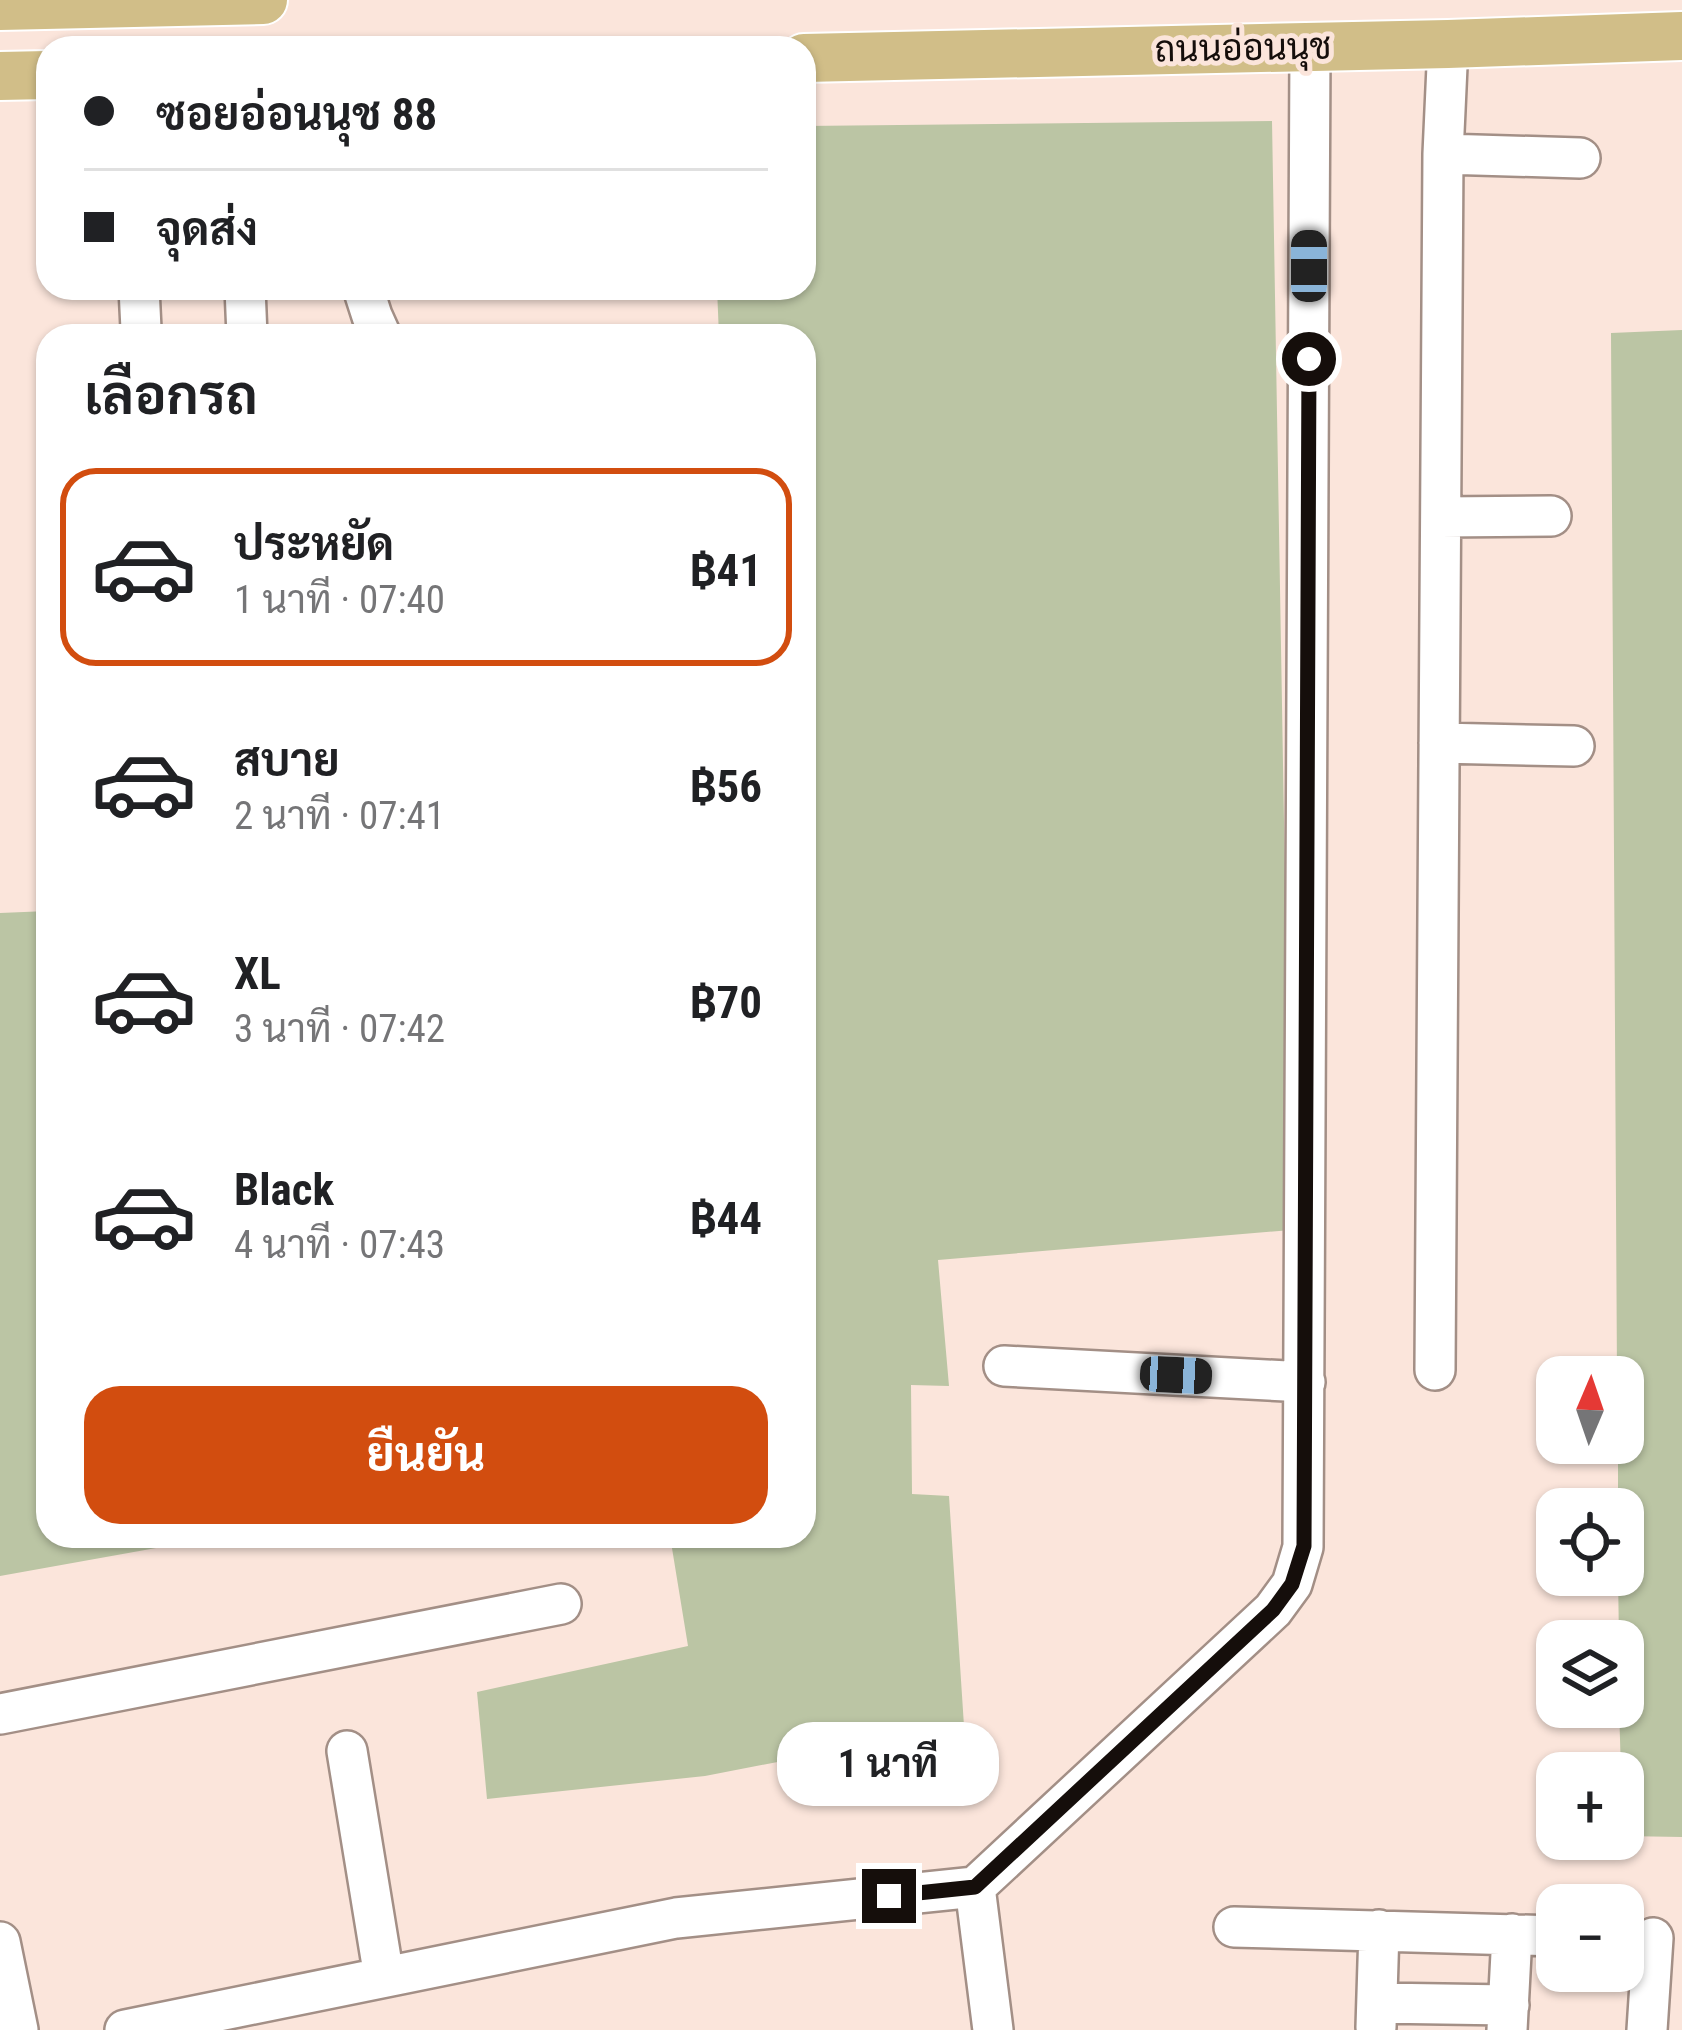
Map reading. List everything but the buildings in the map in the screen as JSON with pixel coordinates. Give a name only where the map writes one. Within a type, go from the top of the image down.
[{"type":"main road","points":[[28,3],[263,0]]},
{"type":"main road","name":"ถนนอ่อนนุช","points":[[816,58],[1682,36]]},
{"type":"main road","points":[[0,76],[36,75]]},
{"type":"street","points":[[1436,1370],[1443,154],[1448,44]]},
{"type":"street","points":[[125,2030],[676,1918],[975,1887],[1273,1610],[1292,1584],[1304,1546],[1310,47]]},
{"type":"street","points":[[1443,154],[1580,158]]},
{"type":"street","points":[[1441,517],[1551,517]]},
{"type":"street","points":[[1439,743],[1574,746]]},
{"type":"street","points":[[1004,1366],[1304,1382]]},
{"type":"street","points":[[0,1714],[561,1604]]},
{"type":"street","points":[[347,1751],[383,1977]]},
{"type":"street","points":[[975,1887],[993,2030]]},
{"type":"street","points":[[1234,1927],[1536,1935]]},
{"type":"street","points":[[1378,1930],[1376,2017],[1508,2018],[1512,1934]]},
{"type":"street","points":[[1647,2030],[1652,1938]]},
{"type":"street","points":[[0,1942],[18,2030]]},
{"type":"green space","points":[[1272,121],[1291,1230],[938,1260],[949,1386],[911,1385],[912,1494],[949,1496],[964,1726],[705,1776],[487,1799],[477,1692],[688,1646],[672,1548],[816,1548],[816,324],[718,324],[718,300],[816,300],[816,126]]},
{"type":"green space","points":[[1682,330],[1682,1837],[1644,1836],[1644,1752],[1620,1752],[1620,1728],[1644,1728],[1644,1620],[1619,1620],[1618,1596],[1644,1596],[1644,1488],[1618,1488],[1618,1464],[1644,1464],[1644,1356],[1617,1356],[1611,333]]},
{"type":"green space","points":[[36,912],[36,1548],[156,1548],[0,1576],[0,913]]},
{"type":"route","points":[[889,1896],[975,1887],[1273,1610],[1292,1584],[1304,1546],[1309,359]]}]
